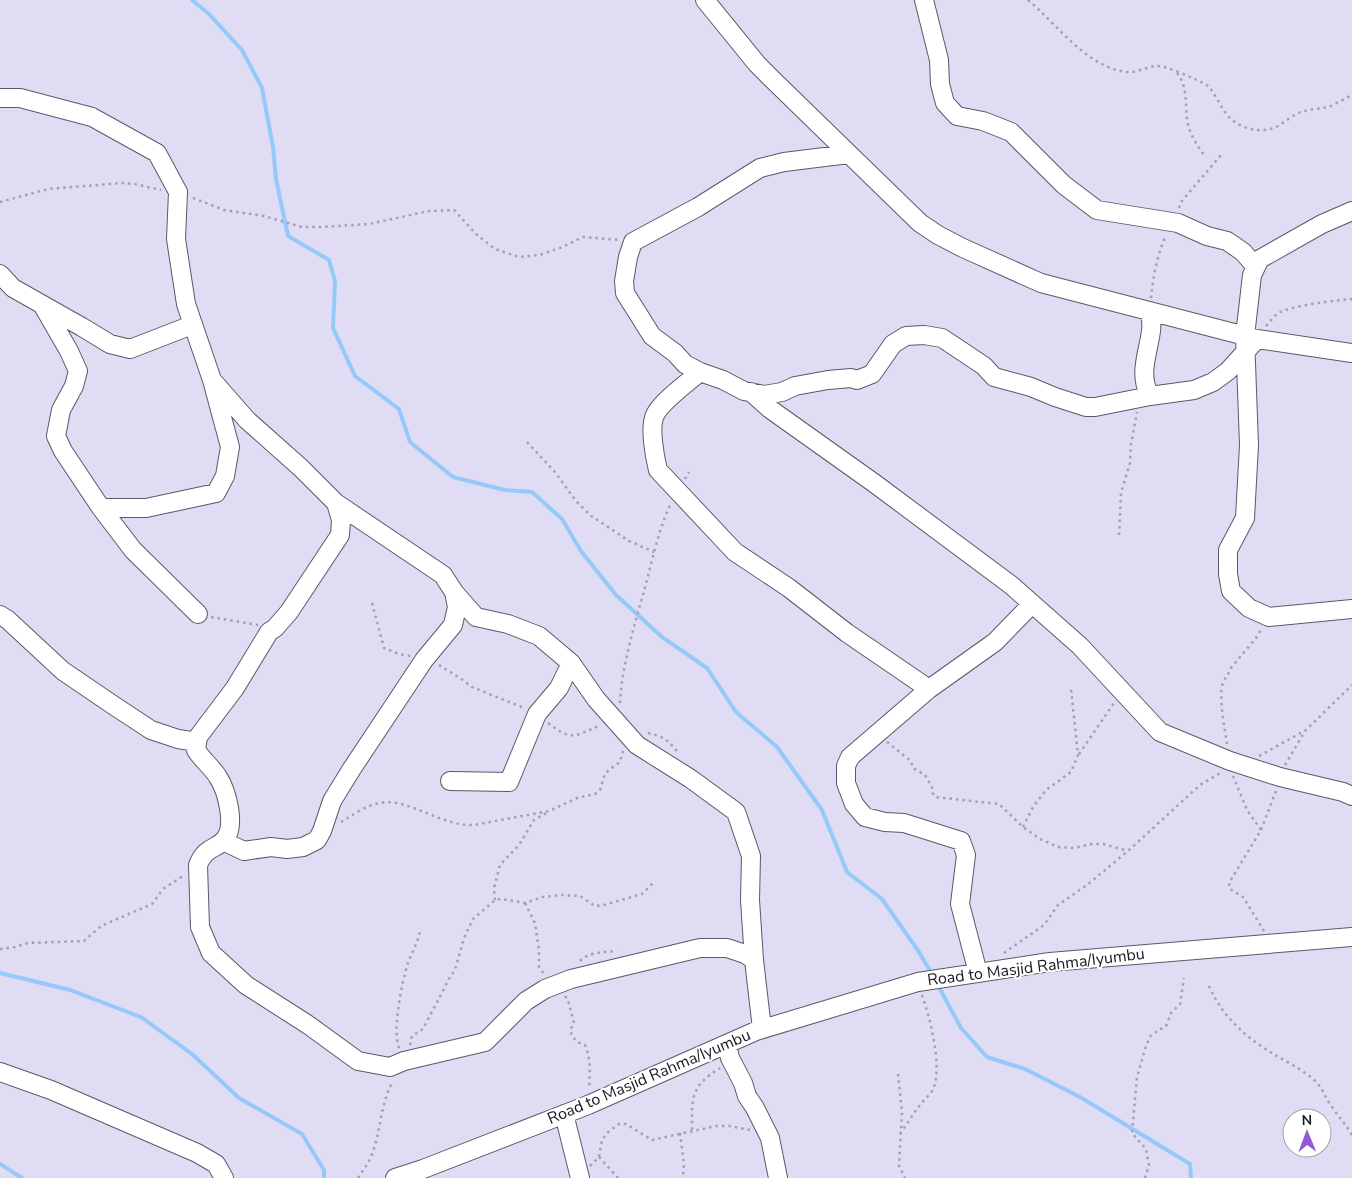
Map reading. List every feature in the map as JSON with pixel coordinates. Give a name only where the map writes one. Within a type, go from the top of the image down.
[{"type":"street","points":[[705,0],[757,64],[920,223],[938,235],[1041,283],[1150,311],[1249,342],[1352,352]]},
{"type":"street","points":[[924,0],[939,60],[940,84],[945,103],[957,116],[983,121],[1011,132],[1064,185],[1097,210],[1178,223],[1207,236],[1227,241],[1243,252],[1256,267]]},
{"type":"street","points":[[0,98],[20,98],[92,117],[157,152],[178,192],[176,239],[186,304],[212,380],[230,447],[225,476],[216,493],[146,508],[101,508]]},
{"type":"street","points":[[849,154],[792,161],[760,168],[698,207],[633,242],[624,281],[625,294],[652,336],[675,353],[685,364],[700,372],[723,380],[744,391],[764,395],[782,392],[795,386],[828,380],[851,378],[858,380],[872,374],[893,344],[906,336],[924,335],[942,338],[984,366],[994,377],[1030,387],[1086,407],[1194,390],[1213,382],[1228,371],[1249,342]]},
{"type":"street","points":[[1352,211],[1322,224],[1260,259],[1252,275],[1249,342],[1249,445],[1245,518],[1228,550],[1228,574],[1231,591],[1249,608],[1269,617],[1352,609]]},
{"type":"street","points":[[0,274],[13,288],[43,306],[110,344],[130,350],[192,325]]},
{"type":"street","points":[[43,306],[69,350],[78,371],[74,386],[61,410],[56,436],[63,451],[101,508],[133,550],[198,614]]},
{"type":"street","points":[[1147,396],[1143,376],[1152,329],[1150,311]]},
{"type":"street","points":[[700,372],[663,405],[655,415],[653,424],[655,458],[658,470],[735,552],[789,588],[847,633],[929,689]]},
{"type":"street","points":[[212,380],[247,420],[301,468],[336,503],[443,574],[454,592],[476,617]]},
{"type":"street","points":[[751,392],[1010,585],[1080,646],[1160,732],[1234,765],[1280,778],[1343,792],[1352,796]]},
{"type":"street","points":[[336,503],[341,520],[340,535],[289,612],[269,632],[235,688],[198,737],[196,750],[202,760],[218,776],[228,801],[231,827],[223,842],[202,856],[198,865],[200,927],[211,953],[246,985],[307,1024],[358,1061],[390,1067],[404,1061],[485,1042],[526,1001],[545,990],[571,979],[700,948],[727,948],[745,954],[754,960]]},
{"type":"street","points":[[453,624],[456,607],[454,592]]},
{"type":"street","points":[[978,973],[960,904],[966,855],[960,841],[904,823],[885,822],[864,817],[854,804],[846,783],[846,766],[850,757],[929,689],[994,642],[1032,604]]},
{"type":"street","points":[[0,615],[8,620],[62,671],[151,730],[178,739],[197,742]]},
{"type":"street","points":[[223,842],[244,851],[271,847],[287,849],[303,847],[317,840],[332,801],[424,660],[453,624],[463,619],[476,617],[508,624],[539,636],[571,663],[596,699],[637,745],[691,779],[736,812],[751,856],[750,900],[754,960],[762,1029]]},
{"type":"street","points":[[450,781],[509,782],[537,714],[559,688],[571,663]]},
{"type":"street","name":"Road to Masjid Rahma/Iyumbu","points":[[395,1178],[423,1169],[728,1051],[762,1029],[918,982],[1050,962],[1352,937]]},
{"type":"street","points":[[728,1051],[747,1096],[770,1138],[778,1178]]},
{"type":"street","points":[[0,1072],[51,1090],[197,1153],[216,1164],[224,1178]]},
{"type":"street","points":[[564,1114],[579,1176]]},
{"type":"path","points":[[1028,0],[1065,37],[1086,54],[1110,66],[1127,72],[1161,66],[1207,85],[1231,119],[1246,128],[1254,130],[1276,127],[1293,116],[1330,106],[1352,95]]},
{"type":"path","points":[[1177,72],[1183,80],[1189,129],[1193,140],[1204,155]]},
{"type":"path","points":[[0,202],[48,189],[122,183],[178,192],[216,208],[264,216],[302,227],[369,224],[429,211],[454,210],[476,234],[496,249],[519,258],[539,255],[583,237],[633,242]]},
{"type":"path","points":[[1249,342],[1283,310],[1323,302],[1352,299]]},
{"type":"path","points":[[1119,535],[1121,494],[1130,463],[1131,444],[1138,411],[1147,396]]},
{"type":"path","points":[[527,442],[555,472],[576,501],[590,515],[629,541],[654,552]]},
{"type":"path","points":[[496,900],[494,888],[500,865],[519,845],[534,820],[577,798],[595,794],[600,790],[605,774],[610,768],[620,762],[622,758],[623,744],[619,724],[621,690],[628,650],[666,514],[688,472]]},
{"type":"path","points":[[372,603],[384,648],[446,668],[476,689],[483,690],[537,714],[561,733],[572,736],[604,724],[619,724]]},
{"type":"path","points":[[198,614],[275,628]]},
{"type":"path","points":[[1261,830],[1243,804],[1222,705],[1223,683],[1229,674],[1230,668],[1256,638],[1269,617]]},
{"type":"path","points":[[1271,944],[1243,897],[1229,886],[1232,876],[1248,854],[1261,830],[1287,758],[1306,730],[1352,684]]},
{"type":"path","points":[[1071,689],[1078,755]]},
{"type":"path","points":[[1023,827],[1046,790],[1071,772],[1078,755],[1104,720],[1121,692]]},
{"type":"path","points":[[1000,957],[1044,925],[1058,905],[1087,885],[1128,851],[1200,785],[1234,765],[1306,730]]},
{"type":"path","points":[[882,738],[910,761],[914,768],[925,775],[935,797],[999,804],[1023,827],[1040,839],[1058,846],[1078,848],[1096,843],[1128,851]]},
{"type":"path","points":[[322,831],[375,804],[384,802],[396,802],[439,819],[461,825],[474,825],[549,811]]},
{"type":"path","points":[[0,949],[28,943],[84,941],[101,926],[152,904],[163,889],[198,865]]},
{"type":"path","points":[[358,1178],[368,1165],[373,1152],[382,1109],[392,1082],[401,1071],[412,1036],[423,1030],[450,976],[455,970],[464,938],[473,919],[501,898],[525,903],[544,897],[580,896],[595,906],[642,894],[654,882]]},
{"type":"path","points":[[525,903],[535,923],[539,967],[568,1000],[574,1023],[570,1030],[572,1036],[578,1043],[585,1045],[588,1052],[590,1064],[588,1105]]},
{"type":"path","points":[[404,1061],[397,1044],[396,1026],[405,973],[412,952],[418,942],[420,931]]},
{"type":"path","points":[[1145,1178],[1149,1165],[1146,1149],[1132,1133],[1137,1077],[1146,1046],[1152,1035],[1166,1026],[1171,1013],[1180,1004],[1184,978]]},
{"type":"path","points":[[900,1134],[920,1104],[934,1089],[936,1080],[936,1058],[933,1037],[918,982]]},
{"type":"path","points":[[1208,986],[1217,1003],[1234,1025],[1267,1050],[1290,1063],[1321,1086],[1330,1106],[1352,1135]]},
{"type":"path","points":[[692,1130],[692,1103],[698,1086],[710,1074],[729,1061],[728,1051]]},
{"type":"path","points":[[898,1074],[902,1113],[898,1166],[905,1178]]},
{"type":"path","points":[[579,1176],[599,1157],[602,1140],[607,1133],[619,1124],[626,1124],[652,1140],[716,1126],[745,1128],[770,1138]]},
{"type":"path","points":[[680,1133],[683,1178]]},
{"type":"path","points":[[599,1157],[618,1178]]},
{"type":"waterway","points":[[192,0],[209,14],[242,50],[262,88],[273,147],[276,179],[288,236],[329,260],[335,281],[333,328],[355,376],[399,409],[410,442],[453,477],[505,490],[532,492],[562,519],[581,551],[616,595],[662,637],[707,668],[736,712],[777,747],[822,810],[847,872],[882,899],[929,969]]},
{"type":"waterway","points":[[0,973],[70,990],[141,1017],[192,1054],[239,1098],[302,1134],[324,1170],[324,1178]]},
{"type":"waterway","points":[[940,989],[961,1028],[987,1057],[1025,1069],[1080,1097],[1190,1164],[1191,1178]]},
{"type":"waterway","points":[[0,1164],[22,1178]]}]
